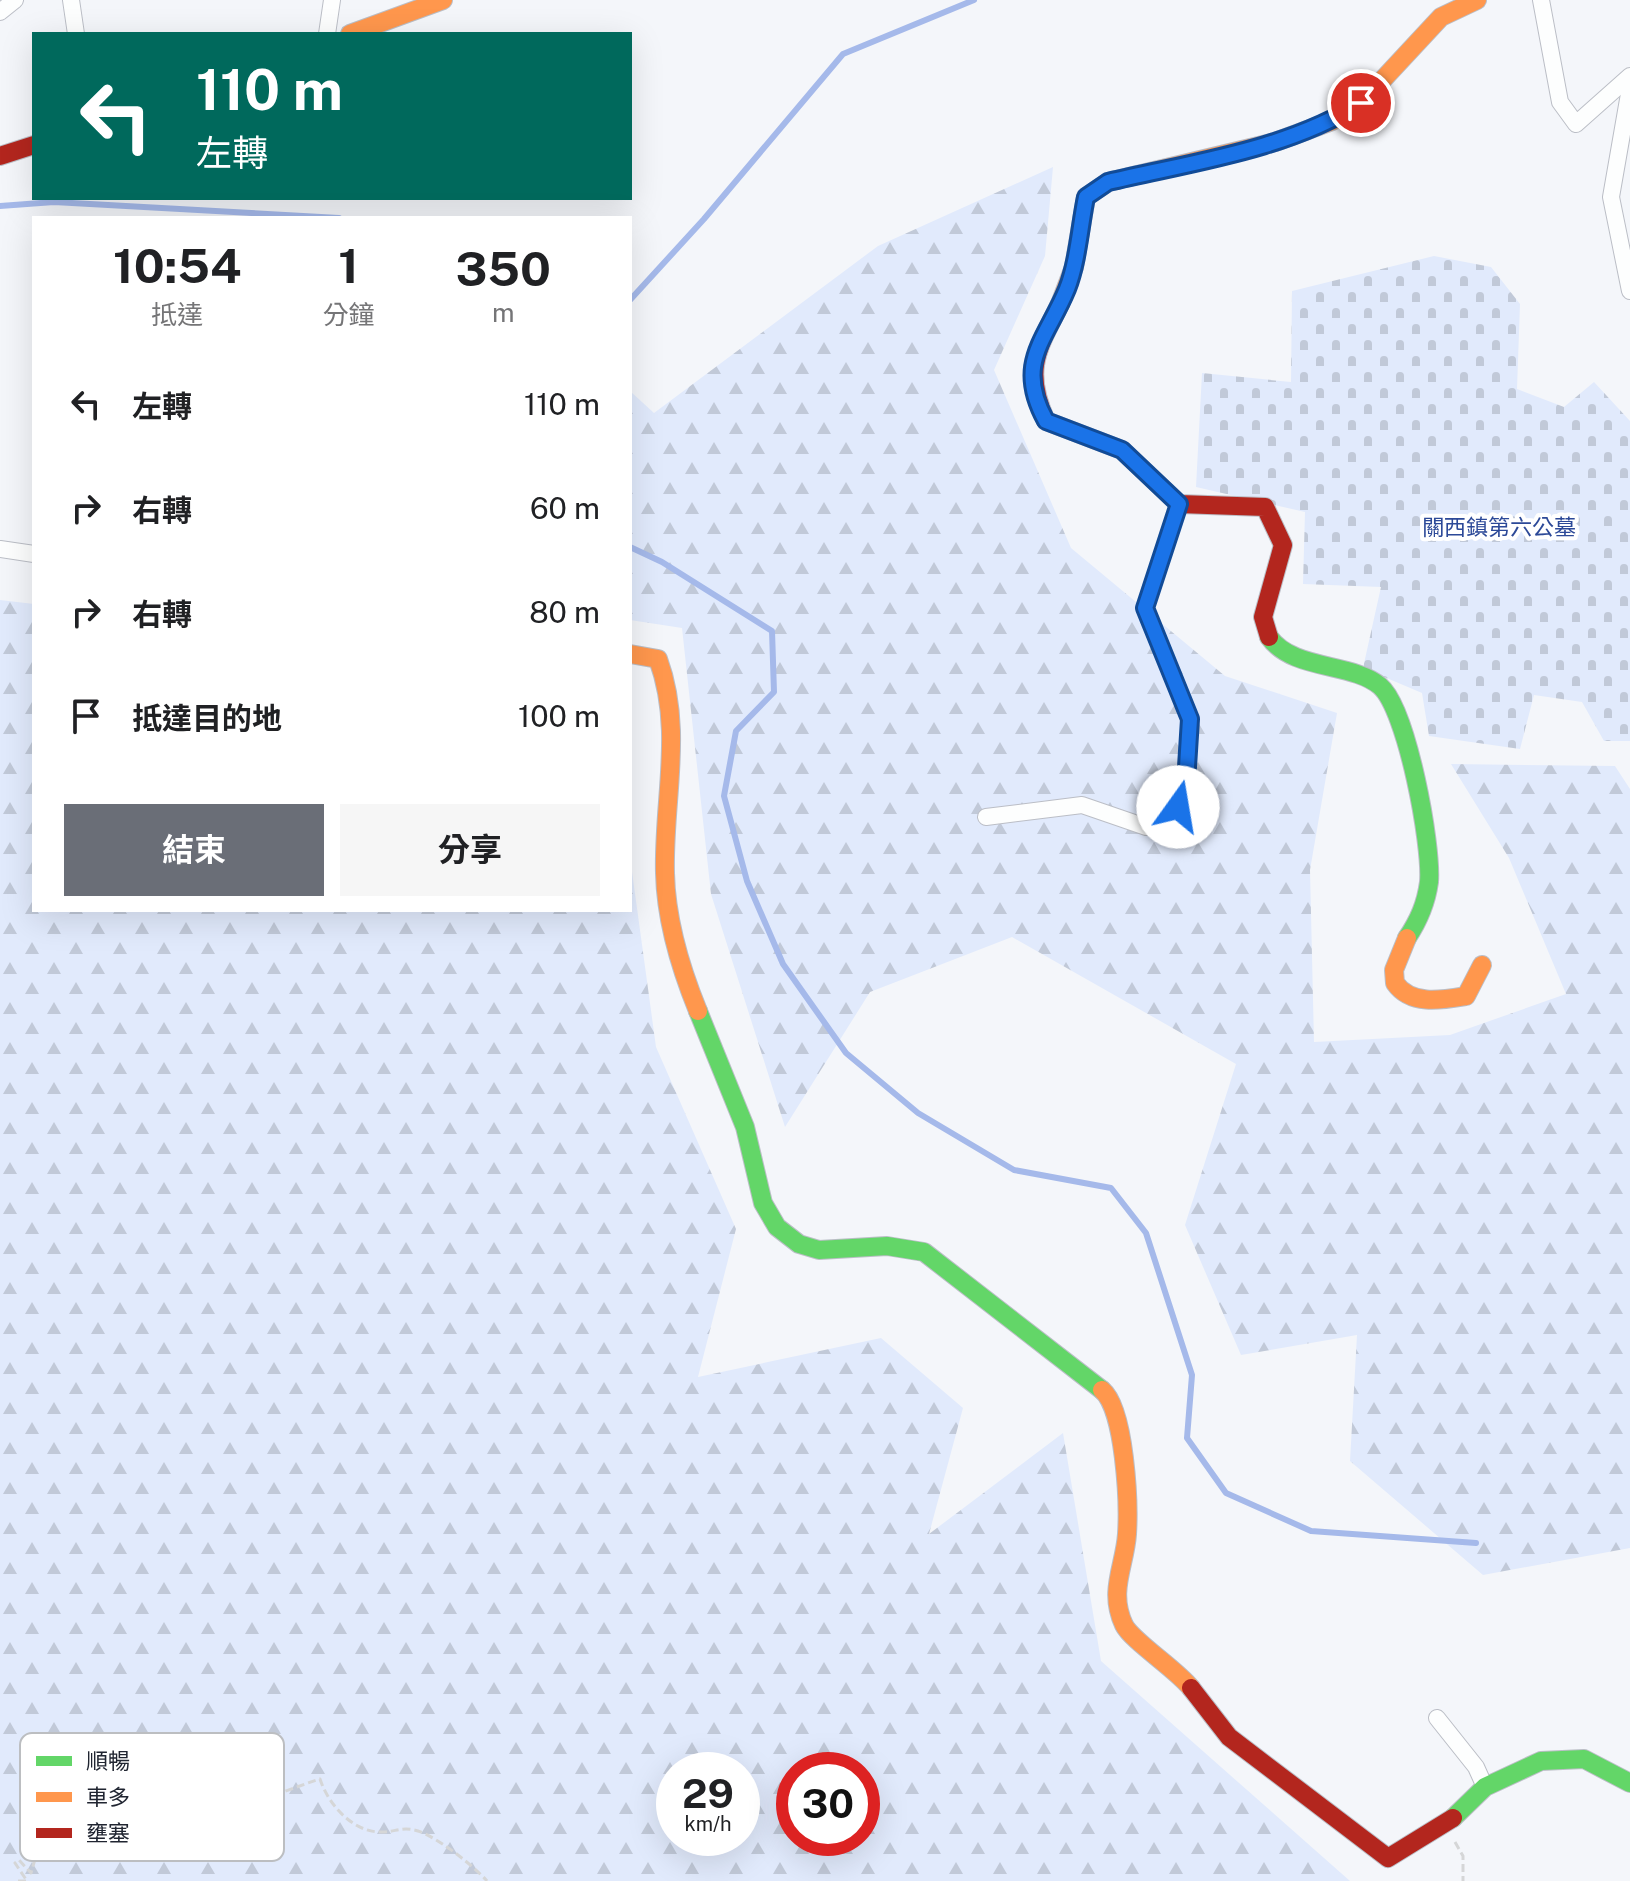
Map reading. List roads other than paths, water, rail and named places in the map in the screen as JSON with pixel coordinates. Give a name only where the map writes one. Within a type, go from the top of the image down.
[{"type":"street","points":[[0,12],[15,0]]},
{"type":"street","points":[[71,0],[76,32]]},
{"type":"street","points":[[327,32],[332,0]]},
{"type":"street","points":[[355,32],[443,0]]},
{"type":"street","points":[[1477,0],[1441,17],[1361,103],[1332,121],[1275,142],[1108,182],[1086,197],[1068,287],[1033,354],[1034,400],[1046,421],[1122,450],[1179,504],[1265,507],[1283,545],[1263,603],[1260,626],[1266,638],[1287,653],[1379,684],[1394,701],[1417,791],[1429,874],[1422,914],[1400,951],[1394,969],[1397,986],[1407,995],[1429,1003],[1466,996],[1482,965]]},
{"type":"street","points":[[1541,0],[1560,102],[1576,124],[1630,76]]},
{"type":"street","points":[[1630,88],[1611,197],[1630,291]]},
{"type":"street","points":[[0,156],[32,146]]},
{"type":"street","points":[[986,817],[1082,805],[1146,827],[1167,821],[1178,807],[1187,767],[1190,719],[1145,608],[1179,504]]},
{"type":"street","points":[[0,549],[32,554]]},
{"type":"street","points":[[632,654],[658,659],[668,678],[672,712],[665,875],[671,929],[684,977],[745,1127],[761,1194],[775,1225],[798,1244],[821,1251],[885,1246],[924,1252],[1110,1397],[1120,1427],[1127,1535],[1117,1573],[1116,1596],[1125,1627],[1178,1671],[1229,1737],[1388,1858],[1445,1826],[1485,1787],[1541,1761],[1584,1759],[1630,1783]]},
{"type":"street","points":[[1437,1718],[1476,1767],[1485,1787]]},
{"type":"waterway","points":[[632,298],[704,219],[843,54],[974,0]]},
{"type":"waterway","points":[[0,206],[54,202],[303,216]]},
{"type":"waterway","points":[[632,548],[662,562],[772,631],[774,692],[736,731],[724,796],[747,881],[783,964],[846,1053],[918,1113],[1014,1170],[1111,1188],[1146,1233],[1192,1375],[1187,1438],[1226,1493],[1311,1531],[1476,1543]]},
{"type":"park label","name":"關西鎮第六公墓","points":[[1499,527]]}]
